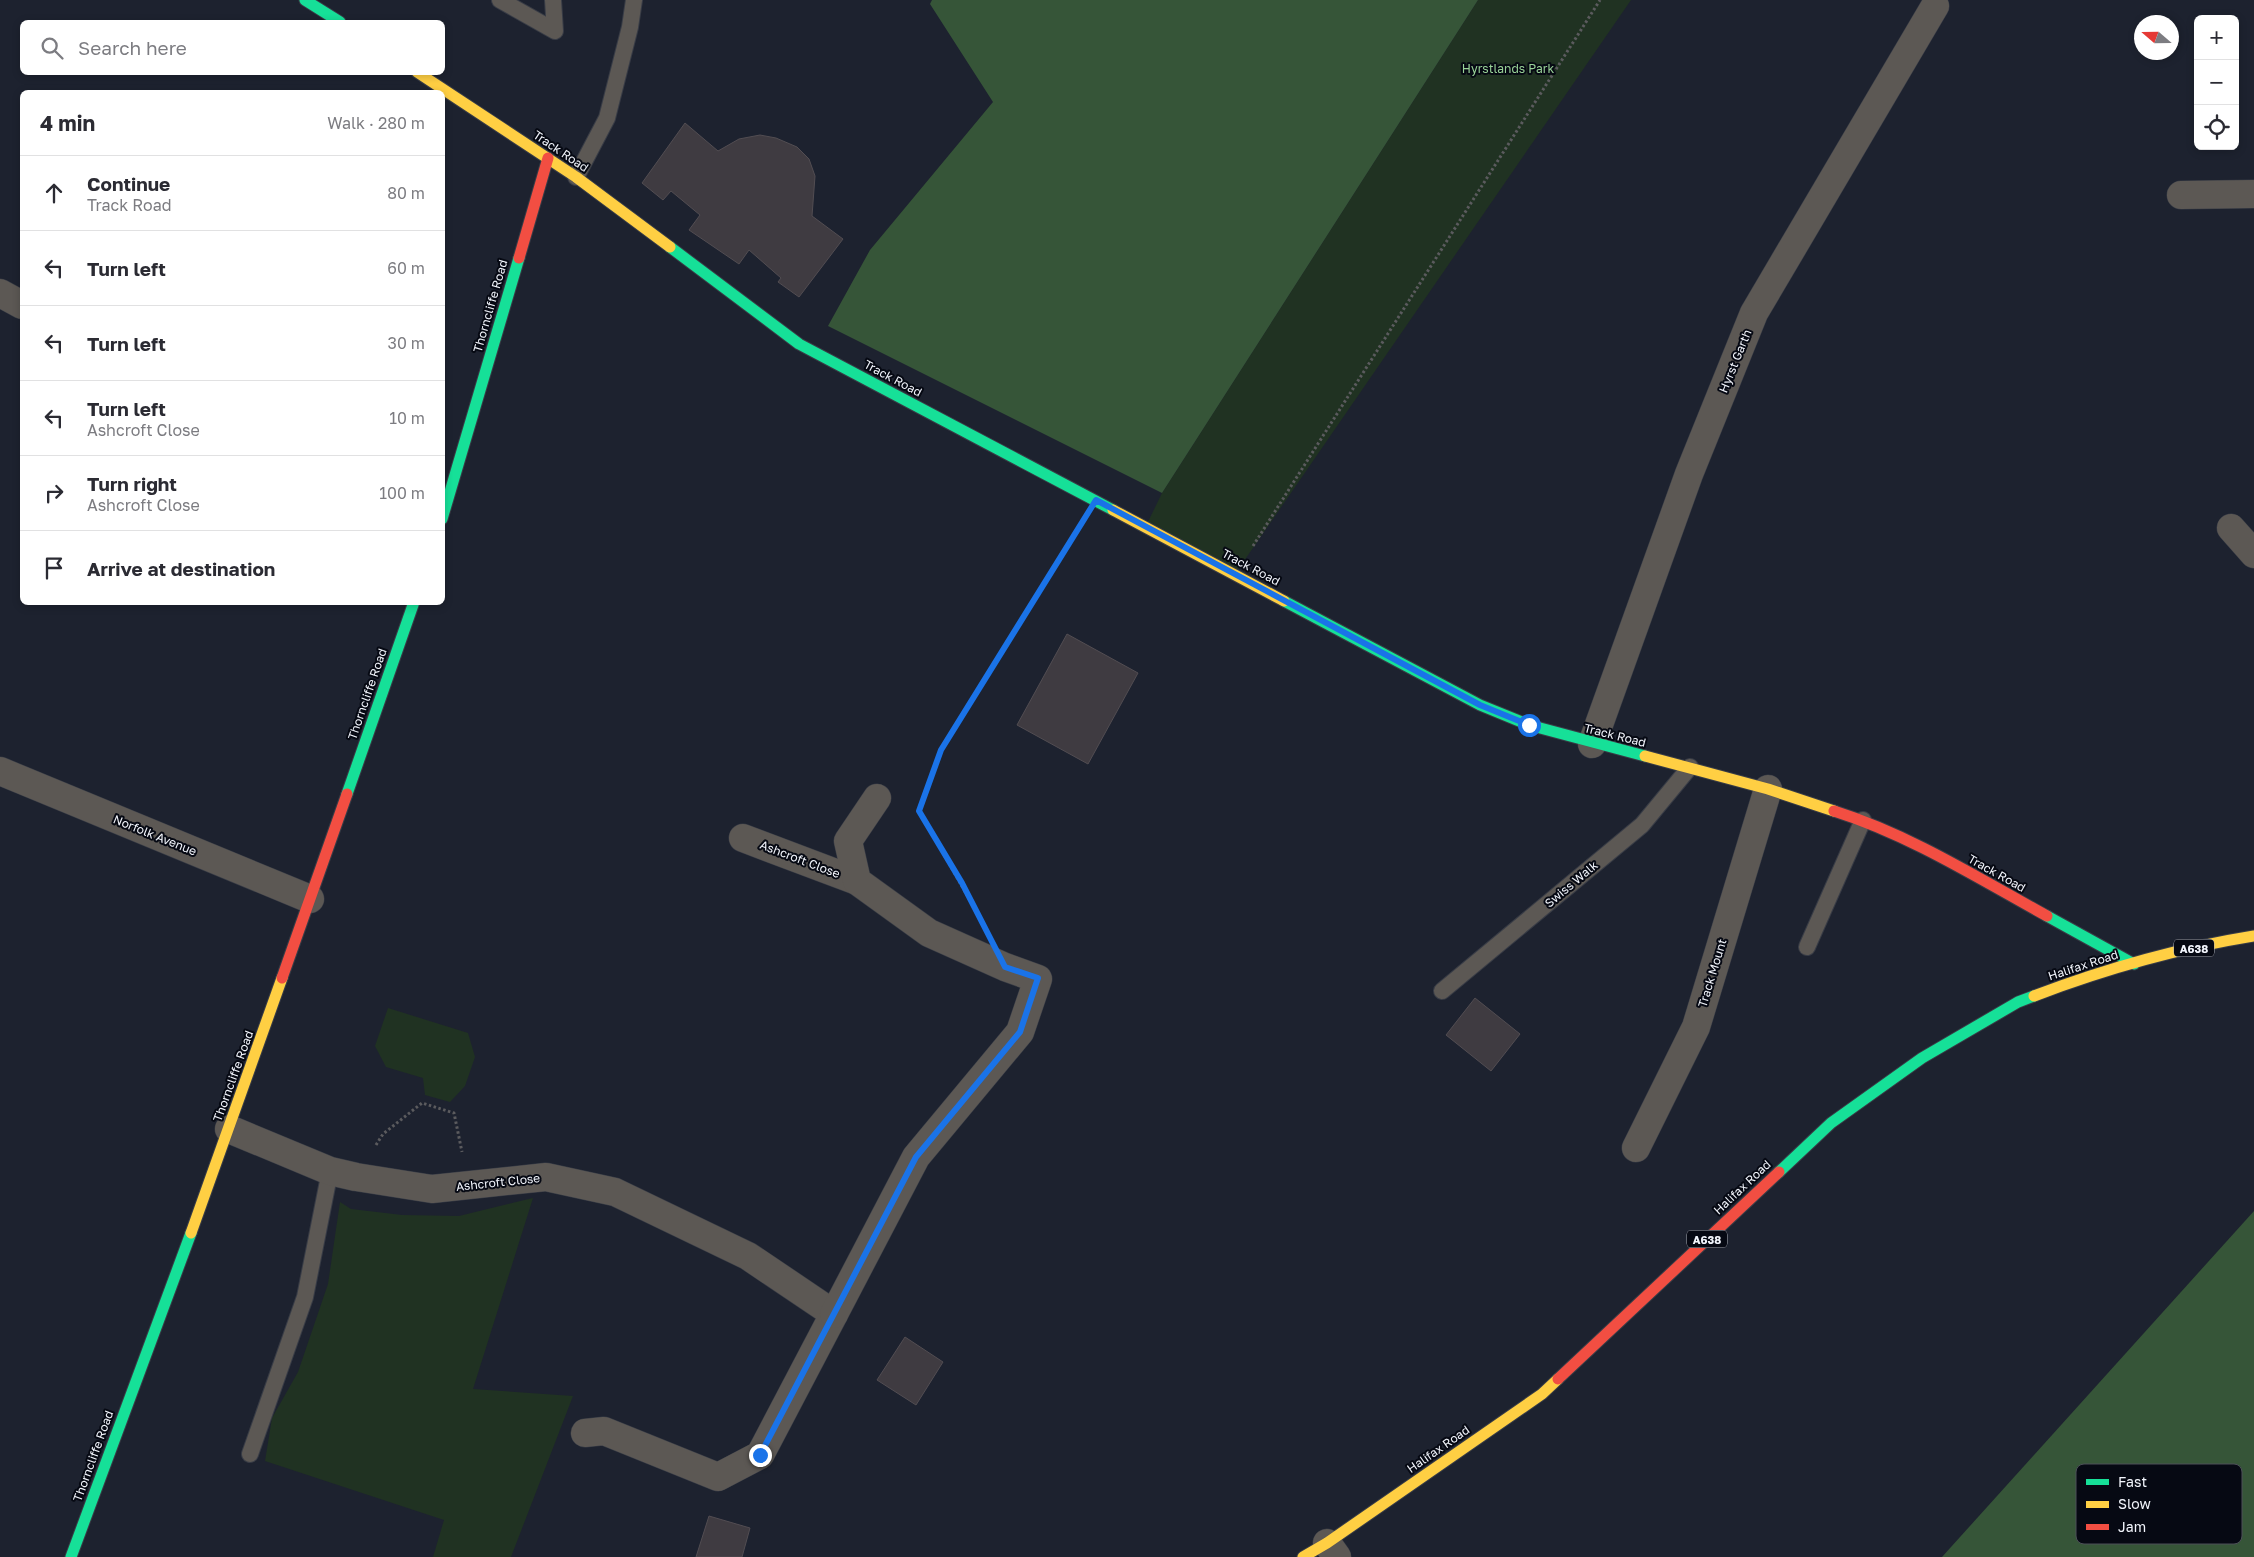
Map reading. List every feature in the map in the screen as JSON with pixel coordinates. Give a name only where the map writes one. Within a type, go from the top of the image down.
[{"type":"street","points":[[305,0],[337,20]]},
{"type":"street","name":"Hyrst Garth","points":[[1592,744],[1689,474],[1754,313],[1935,6]]},
{"type":"street","name":"Track Road","points":[[421,75],[444,90]]},
{"type":"street","name":"Track Road","points":[[445,91],[576,177],[799,344],[1480,705],[1529,725],[1592,744],[1690,767],[1768,789],[1863,820],[1922,847],[2134,964]]},
{"type":"street","name":"Thorncliffe Road","points":[[445,509],[548,158]]},
{"type":"street","points":[[2181,195],[2254,194]]},
{"type":"street","points":[[0,293],[20,304]]},
{"type":"street","points":[[2230,528],[2254,554]]},
{"type":"street","name":"Thorncliffe Road","points":[[71,1557],[229,1129],[413,605]]},
{"type":"street","name":"Norfolk Avenue","points":[[0,771],[310,899]]},
{"type":"street","name":"Track Mount","points":[[1636,1148],[1696,1027],[1768,789]]},
{"type":"street","name":"Ashcroft Close","points":[[857,881],[848,841],[877,798]]},
{"type":"street","name":"Ashcroft Close","points":[[585,1434],[604,1431],[718,1477],[760,1455],[916,1157],[1020,1032],[1038,978],[1005,967],[929,933],[857,881],[743,838]]},
{"type":"street","name":"Halifax Road","points":[[1303,1557],[1332,1550],[1542,1394],[1830,1122],[1922,1058],[2018,1002],[2082,978],[2210,943],[2254,936]]},
{"type":"street","name":"Ashcroft Close","points":[[229,1129],[330,1171],[356,1177],[432,1189],[546,1177],[615,1192],[748,1256],[834,1314]]},
{"type":"lane","points":[[500,0],[554,31],[553,0]]},
{"type":"lane","points":[[576,177],[607,118],[630,26],[634,0]]},
{"type":"lane","name":"Swiss Walk","points":[[1442,991],[1642,825],[1690,767]]},
{"type":"lane","points":[[1807,947],[1863,820]]},
{"type":"lane","points":[[250,1454],[305,1297],[330,1171]]},
{"type":"path","points":[[1235,574],[1600,0]]},
{"type":"path","points":[[1005,967],[962,883],[919,811],[941,750],[1096,500]]},
{"type":"path","points":[[356,1177],[383,1134],[422,1102],[454,1113],[468,1184]]},
{"type":"green space","points":[[932,0],[1478,0],[1162,493],[828,326],[870,250],[993,102],[930,4]]},
{"type":"green space","name":"Hyrstlands Park","points":[[1478,0],[1631,0],[1235,574],[1145,528],[1162,493]]},
{"type":"green space","points":[[388,1008],[468,1033],[475,1057],[465,1086],[450,1102],[425,1095],[423,1078],[386,1067],[375,1046]]},
{"type":"green space","points":[[533,1198],[473,1389],[573,1396],[511,1557],[433,1557],[444,1520],[265,1461],[272,1418],[298,1372],[328,1284],[340,1202],[351,1209],[402,1215],[459,1216]]},
{"type":"green space","points":[[2254,1211],[2254,1557],[1942,1557]]},
{"type":"building","points":[[685,123],[718,151],[739,139],[760,135],[776,138],[797,147],[809,159],[815,176],[812,216],[843,239],[799,297],[778,282],[781,278],[749,250],[739,264],[689,230],[700,215],[671,191],[663,200],[642,183]]},
{"type":"building","points":[[1067,634],[1138,673],[1088,764],[1017,725]]},
{"type":"building","points":[[1475,998],[1520,1034],[1491,1071],[1446,1035]]},
{"type":"building","points":[[905,1337],[943,1362],[916,1405],[877,1380]]},
{"type":"building","points":[[709,1516],[750,1528],[742,1557],[696,1557]]},
{"type":"traffic: fast","points":[[305,0],[337,20]]},
{"type":"traffic: fast","points":[[670,247],[799,344],[1113,510]]},
{"type":"traffic: fast","points":[[445,509],[519,258]]},
{"type":"traffic: fast","points":[[1284,601],[1480,705],[1529,725],[1645,756]]},
{"type":"traffic: fast","points":[[347,794],[413,605]]},
{"type":"traffic: fast","points":[[2047,916],[2134,964]]},
{"type":"traffic: fast","points":[[1779,1172],[1831,1123],[1922,1058],[2018,1002],[2034,996]]},
{"type":"traffic: fast","points":[[71,1557],[191,1233]]},
{"type":"traffic: slow","points":[[422,75],[444,90]]},
{"type":"traffic: slow","points":[[445,90],[576,177],[670,247]]},
{"type":"traffic: slow","points":[[1113,510],[1284,601]]},
{"type":"traffic: slow","points":[[1645,756],[1768,789],[1834,811]]},
{"type":"traffic: slow","points":[[2034,996],[2142,960],[2254,936]]},
{"type":"traffic: slow","points":[[191,1233],[282,978]]},
{"type":"traffic: slow","points":[[1303,1557],[1327,1543],[1542,1394],[1558,1379]]},
{"type":"traffic: jam","points":[[519,258],[548,158]]},
{"type":"traffic: jam","points":[[282,978],[347,794]]},
{"type":"traffic: jam","points":[[1834,811],[1890,832],[1917,845],[2047,916]]},
{"type":"traffic: jam","points":[[1558,1379],[1779,1172]]},
{"type":"route","points":[[760,1455],[916,1157],[1020,1032],[1038,978],[1005,967],[962,883],[919,811],[941,750],[1096,500],[1480,705],[1529,725]]}]
